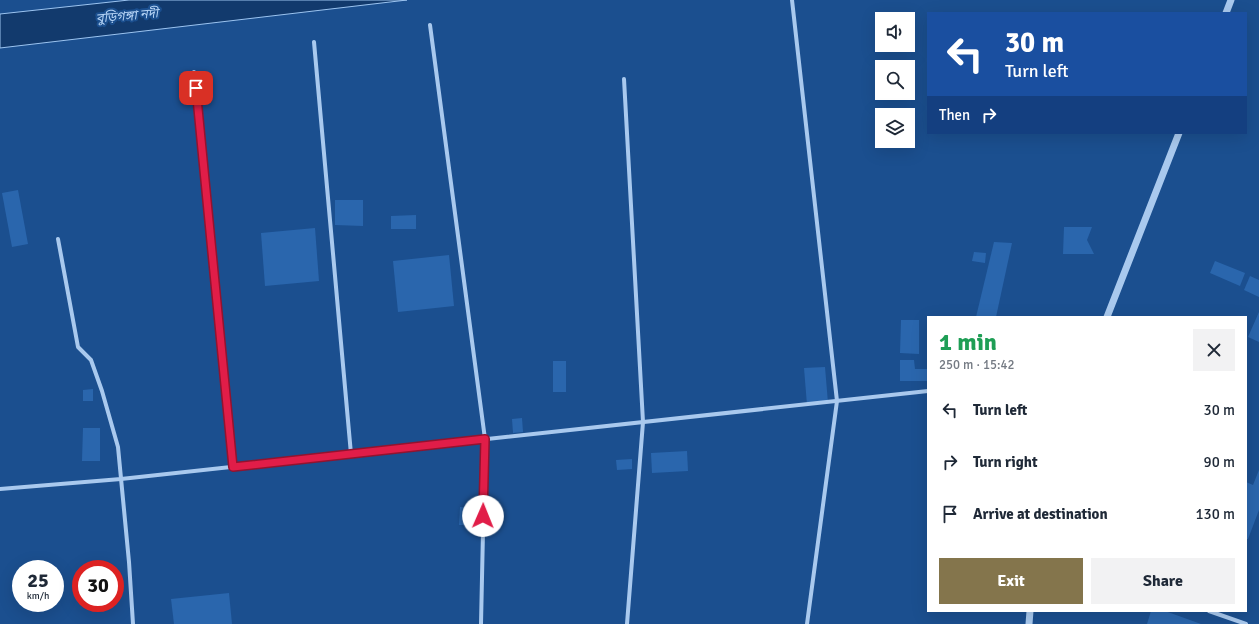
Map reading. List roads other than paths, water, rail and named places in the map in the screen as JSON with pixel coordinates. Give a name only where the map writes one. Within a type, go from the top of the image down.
[{"type":"street","points":[[792,0],[837,401],[807,624]]},
{"type":"street","points":[[1226,12],[1231,0]]},
{"type":"street","points":[[430,25],[485,439],[481,624]]},
{"type":"street","points":[[314,42],[351,454]]},
{"type":"street","points":[[194,72],[233,467]]},
{"type":"street","points":[[624,79],[643,422],[627,624]]},
{"type":"street","points":[[1108,316],[1179,134]]},
{"type":"street","points":[[58,238],[78,347],[91,360],[102,391],[118,448],[129,562],[133,624]]},
{"type":"street","points":[[0,489],[121,479],[927,391]]},
{"type":"street","points":[[1029,624],[1030,612]]},
{"type":"street","points":[[1212,612],[1246,624]]},
{"type":"water","name":"বুড়িগঙ্গা নদী","points":[[129,0],[407,0],[0,48],[0,14]]}]
